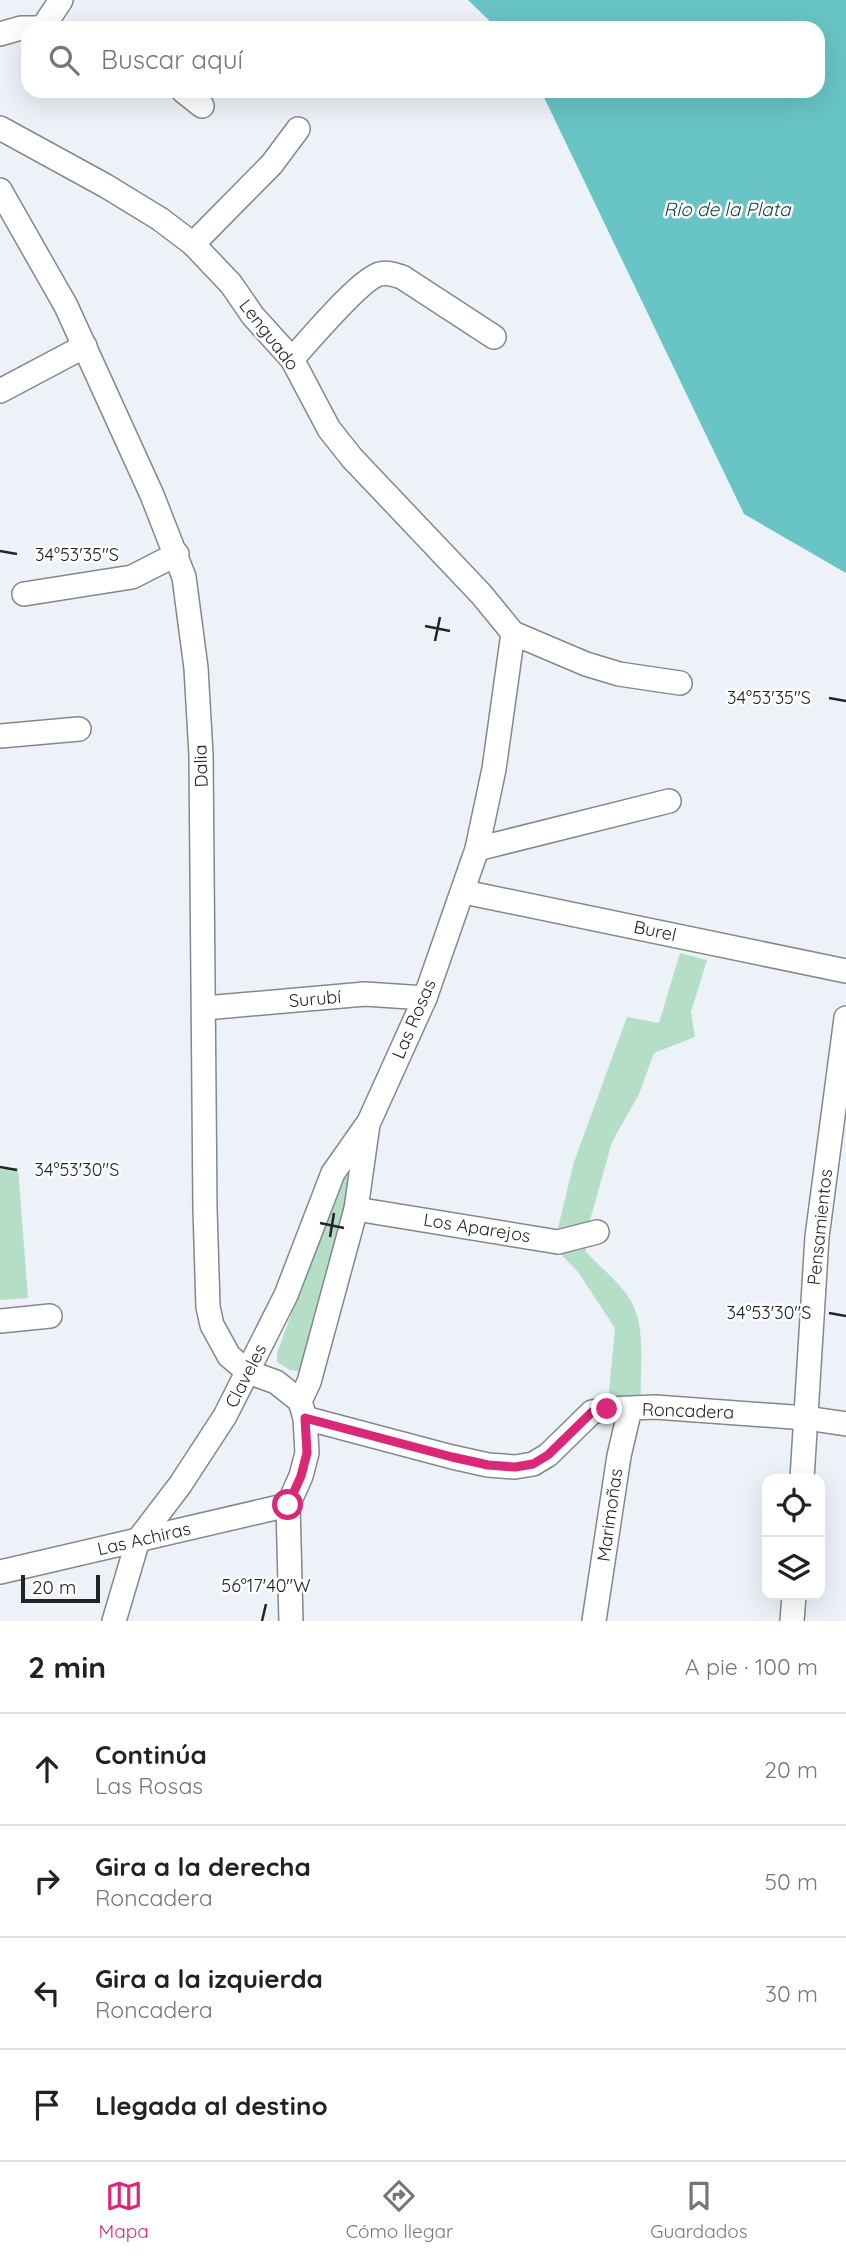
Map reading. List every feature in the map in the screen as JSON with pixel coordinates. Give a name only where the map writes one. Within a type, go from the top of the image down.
[{"type":"street","points":[[49,21],[61,0]]},
{"type":"street","points":[[0,34],[21,28]]},
{"type":"street","points":[[192,98],[202,106]]},
{"type":"street","name":"Lenguado","points":[[0,128],[117,192],[193,244],[292,359],[330,429],[352,458],[481,594],[513,633]]},
{"type":"street","points":[[193,244],[272,164],[298,129]]},
{"type":"street","name":"Dalia","points":[[0,190],[66,306],[85,346],[177,554],[186,588],[196,668],[201,755],[208,1307],[220,1342],[229,1356],[248,1372]]},
{"type":"street","points":[[292,359],[362,286],[378,274],[389,273],[402,277],[494,337]]},
{"type":"street","points":[[0,391],[85,346]]},
{"type":"street","points":[[24,594],[132,577],[177,554]]},
{"type":"street","points":[[513,633],[586,664],[619,674],[680,683]]},
{"type":"street","name":"Las Rosas","points":[[291,1621],[288,1505],[301,1476],[307,1453],[302,1410],[356,1209],[368,1124],[425,998],[477,849],[494,769],[513,633]]},
{"type":"street","points":[[0,736],[79,729]]},
{"type":"street","points":[[477,849],[669,801]]},
{"type":"street","name":"Burel","points":[[464,892],[846,971]]},
{"type":"street","name":"Surubí","points":[[205,1008],[365,995],[425,998]]},
{"type":"street","name":"Pensamientos","points":[[802,1474],[817,1237],[846,1018]]},
{"type":"street","name":"Claveles","points":[[114,1621],[138,1540],[180,1485],[225,1416],[286,1295],[333,1173],[368,1124]]},
{"type":"street","name":"Los Aparejos","points":[[356,1209],[558,1242],[597,1232]]},
{"type":"street","points":[[0,1321],[50,1316]]},
{"type":"street","points":[[248,1372],[276,1382],[302,1410]]},
{"type":"street","name":"Roncadera","points":[[302,1410],[452,1457],[488,1465],[515,1467],[533,1464],[548,1455],[592,1412],[607,1409],[655,1407],[806,1418],[846,1424]]},
{"type":"street","name":"Marimoñas","points":[[594,1621],[619,1456],[630,1409]]},
{"type":"street","name":"Las Achiras","points":[[0,1572],[288,1505]]},
{"type":"street","points":[[792,1621],[794,1600]]},
{"type":"green space","points":[[680,953],[707,960],[691,1012],[695,1037],[654,1053],[639,1094],[612,1142],[586,1234],[586,1252],[624,1291],[632,1303],[640,1329],[641,1401],[608,1403],[615,1328],[578,1272],[555,1248],[556,1236],[574,1162],[627,1017],[659,1023]]},
{"type":"green space","points":[[18,1168],[28,1298],[0,1300],[0,1169]]},
{"type":"green space","points":[[347,1177],[352,1182],[304,1364],[300,1371],[290,1370],[277,1362],[277,1353],[338,1185]]},
{"type":"water","name":"Río de la Plata","points":[[468,0],[846,0],[846,573],[744,514],[544,98],[825,98],[825,21],[490,21]]},
{"type":"route","points":[[288,1505],[301,1476],[307,1453],[305,1418],[452,1457],[488,1465],[515,1467],[533,1464],[548,1455],[592,1412],[607,1409]]}]
